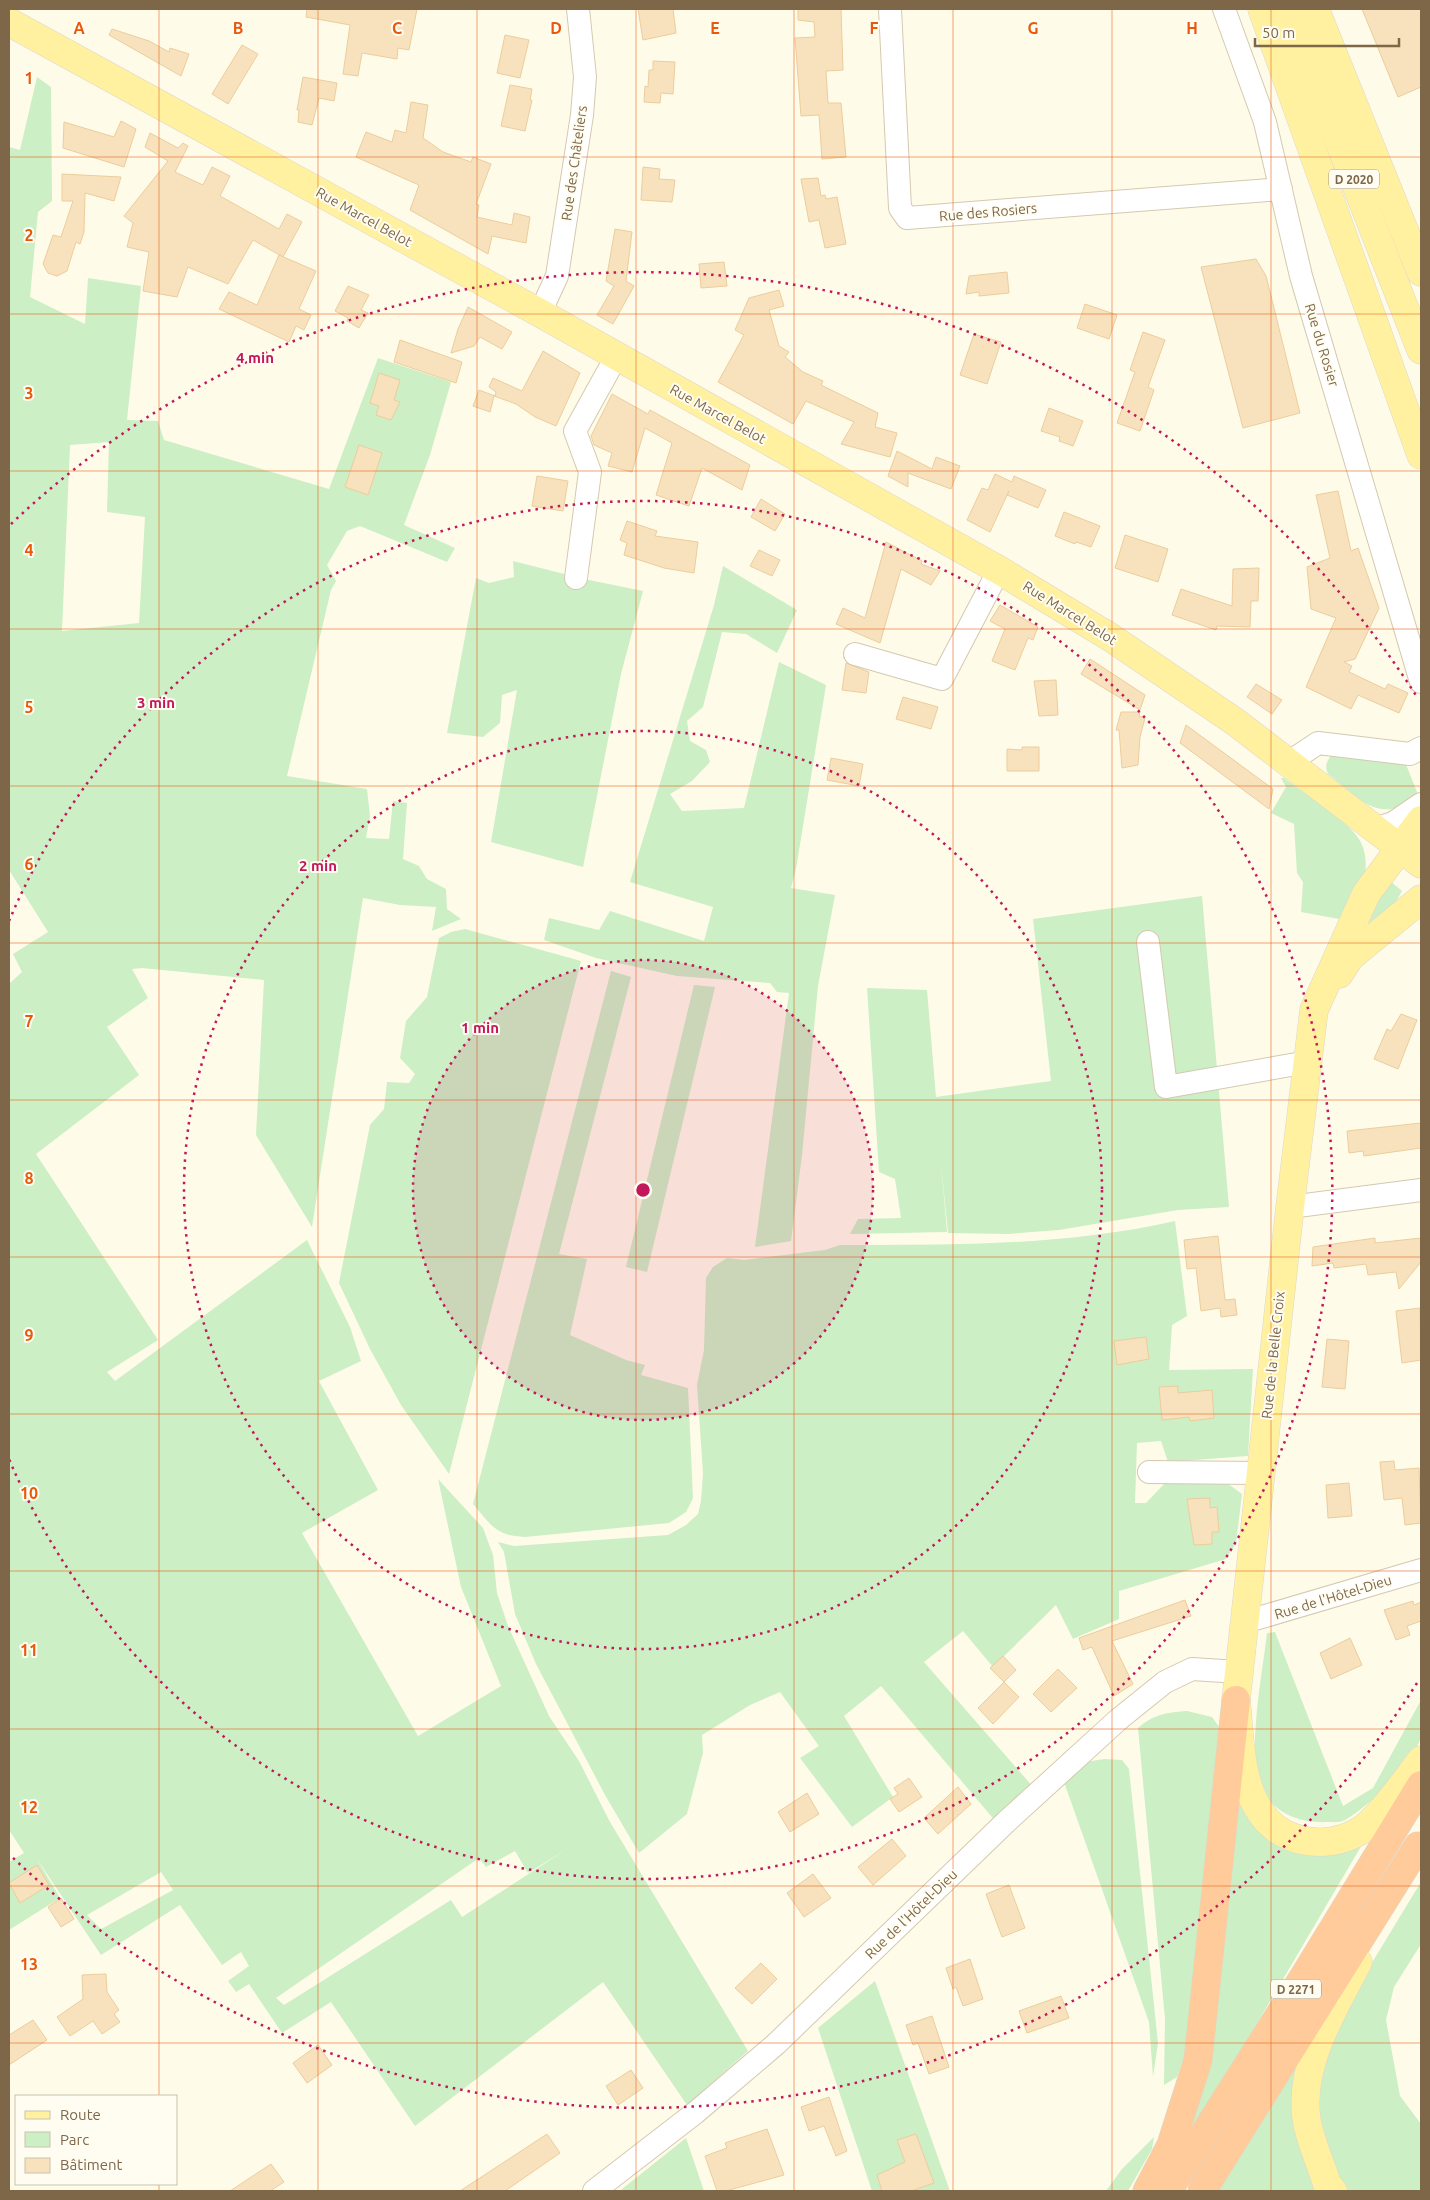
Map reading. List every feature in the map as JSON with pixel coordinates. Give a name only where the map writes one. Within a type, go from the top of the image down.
[{"type":"highway","points":[[1147,2191],[1171,2145],[1198,2060],[1236,1700]]},
{"type":"highway","name":"D 2271","points":[[1168,2191],[1306,1973],[1421,1785]]},
{"type":"highway","name":"D 2271","points":[[1202,2191],[1420,1843]]},
{"type":"main road","points":[[1262,9],[1421,455]]},
{"type":"main road","name":"D 2020","points":[[1287,9],[1421,350]]},
{"type":"main road","name":"D 2020","points":[[1315,9],[1386,181],[1421,272]]},
{"type":"main road","name":"Rue Marcel Belot","points":[[9,22],[540,314],[999,570],[1110,637],[1234,721],[1411,856]]},
{"type":"main road","points":[[1386,181],[1421,252]]},
{"type":"main road","points":[[1379,336],[1421,440]]},
{"type":"main road","name":"Rue de la Belle Croix","points":[[1421,820],[1411,856],[1366,894],[1314,1010],[1290,1207],[1236,1700],[1246,1778],[1257,1808],[1272,1826],[1297,1840],[1320,1843],[1338,1840],[1360,1832],[1392,1800],[1421,1760]]},
{"type":"main road","name":"Rue de la Belle Croix","points":[[1314,1010],[1350,957],[1421,899]]},
{"type":"main road","points":[[1333,2191],[1327,2184],[1307,2121],[1307,2084],[1317,2040],[1420,1843]]},
{"type":"street","name":"Rue des Châteliers","points":[[540,314],[557,276],[582,115],[585,77],[578,9]]},
{"type":"street","name":"Rue des Rosiers","points":[[890,9],[900,208],[907,218],[1281,189]]},
{"type":"street","name":"Rue du Rosier","points":[[1224,9],[1265,122],[1301,276],[1421,682]]},
{"type":"street","points":[[576,578],[590,472],[575,431],[616,357]]},
{"type":"street","points":[[855,654],[942,679],[999,570]]},
{"type":"street","points":[[1288,763],[1318,743],[1410,754],[1421,748]]},
{"type":"street","points":[[1375,828],[1398,820],[1421,804]]},
{"type":"street","points":[[1148,942],[1166,1087],[1308,1062]]},
{"type":"street","points":[[1290,1207],[1420,1190]]},
{"type":"street","points":[[1149,1472],[1260,1473]]},
{"type":"street","name":"Rue de l'Hôtel-Dieu","points":[[1245,1622],[1421,1570]]},
{"type":"street","name":"Rue de l'Hôtel-Dieu","points":[[594,2191],[695,2112],[776,2044],[1006,1822],[1119,1719],[1152,1692],[1178,1674],[1192,1669],[1239,1672]]},
{"type":"green space","points":[[37,77],[51,87],[52,201],[38,212],[30,297],[85,324],[88,278],[141,286],[127,420],[158,421],[164,440],[329,489],[378,358],[451,382],[430,455],[404,525],[455,548],[447,562],[360,526],[347,531],[327,565],[336,581],[331,590],[287,776],[367,789],[370,816],[366,838],[389,839],[393,801],[407,803],[403,859],[419,866],[427,879],[446,889],[447,909],[461,919],[432,931],[436,907],[400,905],[363,898],[312,1227],[256,1135],[264,980],[142,968],[132,969],[148,998],[107,1027],[139,1075],[36,1154],[158,1340],[107,1372],[115,1381],[307,1240],[350,1327],[361,1361],[319,1381],[378,1490],[302,1533],[418,1736],[501,1686],[461,1587],[438,1479],[483,1528],[493,1555],[497,1593],[508,1626],[549,1716],[579,1761],[610,1822],[748,2051],[687,2105],[603,1982],[415,2126],[331,2002],[282,2033],[249,1984],[236,1992],[228,1981],[249,1966],[241,1952],[222,1965],[180,1905],[101,1955],[37,1859],[60,1898],[9,1930],[9,1862],[24,1853],[9,1830],[9,984],[22,972],[13,954],[48,932],[9,870],[9,147],[20,150]],"holes":[[[109,442],[107,512],[145,517],[139,623],[62,631],[70,445]],[[567,1849],[462,1917],[451,1900],[284,2005],[276,1998],[479,1858],[486,1867],[515,1851],[528,1873]],[[161,1872],[173,1890],[101,1929],[87,1915]]]},
{"type":"green space","points":[[513,561],[584,579],[643,591],[621,674],[583,867],[491,842],[517,690],[502,695],[500,723],[483,737],[447,733],[476,578],[489,583],[514,577]]},
{"type":"green space","points":[[723,566],[797,610],[777,653],[746,634],[722,632],[703,707],[687,721],[690,741],[706,750],[710,762],[692,781],[670,794],[682,811],[744,808],[779,662],[826,685],[796,869],[791,888],[835,895],[818,986],[802,1155],[791,1241],[755,1247],[789,993],[777,992],[770,983],[677,976],[596,958],[544,940],[549,918],[599,930],[610,911],[704,941],[713,907],[630,882],[714,605]]},
{"type":"green space","points":[[1333,753],[1405,762],[1419,797],[1392,809],[1370,806],[1328,774],[1327,763]]},
{"type":"green space","points":[[1281,778],[1284,778],[1335,815],[1353,831],[1362,845],[1366,865],[1364,879],[1357,895],[1339,919],[1301,912],[1303,882],[1297,873],[1294,824],[1271,813],[1286,787]]},
{"type":"green space","points":[[1390,881],[1402,891],[1392,909],[1365,931],[1366,913]]},
{"type":"green space","points":[[1202,896],[1229,1207],[1178,1210],[1059,1230],[1008,1234],[948,1233],[941,1163],[947,1232],[850,1234],[858,1219],[901,1218],[895,1179],[879,1172],[867,988],[927,990],[936,1097],[1051,1081],[1033,919]]},
{"type":"green space","points":[[465,929],[581,961],[449,1474],[401,1405],[370,1349],[339,1283],[370,1125],[384,1109],[387,1082],[409,1083],[415,1074],[400,1058],[406,1021],[427,997],[439,938],[451,932]]},
{"type":"green space","points":[[611,971],[631,977],[559,1254],[587,1259],[570,1335],[626,1360],[645,1365],[641,1375],[688,1388],[693,1498],[686,1512],[669,1523],[525,1537],[515,1536],[495,1528],[473,1504]]},
{"type":"green space","points":[[694,985],[715,987],[647,1272],[626,1267]]},
{"type":"green space","points":[[1175,1221],[1187,1316],[1172,1325],[1169,1370],[1253,1369],[1248,1456],[1168,1462],[1161,1441],[1137,1443],[1135,1503],[1146,1503],[1165,1483],[1227,1483],[1242,1494],[1236,1543],[1226,1559],[1119,1591],[1119,1619],[1073,1639],[1056,1605],[993,1667],[963,1631],[924,1662],[1034,1788],[997,1823],[881,1686],[844,1716],[893,1797],[852,1827],[800,1758],[819,1746],[780,1692],[750,1705],[702,1735],[703,1753],[687,1814],[639,1853],[605,1795],[536,1664],[515,1614],[504,1552],[498,1542],[514,1546],[668,1535],[686,1525],[698,1514],[703,1473],[697,1385],[704,1350],[706,1278],[713,1267],[727,1258],[744,1260],[825,1250],[840,1245],[966,1244],[1050,1240],[1133,1229]]},
{"type":"green space","points":[[1275,1632],[1343,1806],[1373,1788],[1421,1700],[1422,1734],[1416,1749],[1399,1773],[1378,1795],[1343,1821],[1315,1822],[1286,1814],[1270,1801],[1260,1783],[1256,1769],[1255,1751],[1257,1710],[1267,1633]]},
{"type":"green space","points":[[1187,1711],[1212,1717],[1222,1731],[1188,2046],[1177,2077],[1164,2085],[1165,2019],[1138,1728],[1160,1715]]},
{"type":"green space","points":[[1105,1759],[1122,1760],[1129,1769],[1158,2043],[1153,2077],[1149,2022],[1064,1782],[1085,1762]]},
{"type":"green space","points":[[1237,1774],[1251,1811],[1363,1843],[1226,2076],[1180,2146]]},
{"type":"green space","points":[[1421,1882],[1421,1944],[1394,1987],[1386,2020],[1400,2096],[1421,2124],[1421,2191],[1344,2191],[1318,2126],[1317,2073],[1331,2030]]},
{"type":"green space","points":[[875,1981],[950,2191],[872,2191],[818,2028]]},
{"type":"green space","points":[[1303,2053],[1321,2191],[1213,2191]]},
{"type":"green space","points":[[1154,2137],[1152,2149],[1128,2191],[1106,2191],[1122,2169]]},
{"type":"green space","points":[[686,2138],[704,2191],[623,2191],[622,2189]]},
{"type":"building","points":[[307,9],[417,9],[409,50],[398,48],[397,59],[362,53],[358,76],[343,74],[350,25],[306,17]]},
{"type":"building","points":[[638,9],[673,9],[676,33],[643,40]]},
{"type":"building","points":[[798,9],[841,9],[843,70],[826,71],[828,103],[841,103],[846,157],[822,159],[819,115],[801,116],[795,38],[815,37],[814,22],[798,20]]},
{"type":"building","points":[[1362,9],[1421,9],[1421,87],[1398,97]]},
{"type":"building","points":[[112,29],[149,41],[169,52],[170,48],[189,54],[181,76],[109,35]]},
{"type":"building","points":[[505,35],[529,40],[520,78],[497,73]]},
{"type":"building","points":[[242,45],[258,54],[228,104],[212,94]]},
{"type":"building","points":[[653,61],[675,62],[673,94],[661,93],[660,103],[644,102],[645,86],[648,87],[649,70],[653,70]]},
{"type":"building","points":[[303,77],[337,83],[334,101],[319,98],[312,125],[298,122],[299,110],[297,110]]},
{"type":"building","points":[[510,85],[532,89],[530,100],[532,100],[525,131],[501,126]]},
{"type":"building","points":[[411,102],[428,105],[423,138],[443,152],[471,162],[473,157],[491,164],[476,204],[479,205],[477,217],[512,225],[514,213],[530,217],[526,243],[492,236],[488,254],[410,210],[419,185],[356,157],[366,132],[392,142],[395,130],[406,133]]},
{"type":"building","points":[[121,121],[136,129],[124,167],[63,148],[64,122],[114,137]]},
{"type":"building","points":[[150,133],[178,148],[183,143],[188,146],[175,172],[203,185],[212,167],[230,176],[220,196],[279,229],[287,214],[302,222],[283,257],[253,240],[228,284],[188,267],[177,297],[143,291],[149,252],[127,247],[133,223],[124,216],[168,161],[145,147]]},
{"type":"building","points":[[643,167],[660,169],[659,179],[675,180],[672,202],[641,200]]},
{"type":"building","points":[[62,174],[121,177],[114,201],[85,193],[84,232],[80,244],[76,242],[67,271],[57,276],[48,273],[43,264],[53,235],[61,237],[73,201],[62,201]]},
{"type":"building","points":[[818,178],[821,196],[825,195],[826,199],[837,197],[846,244],[825,248],[819,220],[809,222],[801,179]]},
{"type":"building","points":[[615,229],[632,232],[626,281],[634,286],[613,324],[597,315],[614,286],[606,281]]},
{"type":"building","points":[[279,255],[316,271],[299,309],[311,315],[304,330],[296,326],[289,342],[219,309],[229,292],[257,305]]},
{"type":"building","points":[[1256,259],[1266,276],[1300,413],[1243,428],[1201,267]]},
{"type":"building","points":[[724,262],[727,286],[701,288],[699,264]]},
{"type":"building","points":[[1007,272],[1009,293],[979,296],[979,292],[966,294],[969,276]]},
{"type":"building","points":[[348,286],[369,295],[361,310],[368,313],[359,328],[347,321],[348,318],[335,311]]},
{"type":"building","points":[[779,290],[784,306],[769,310],[779,346],[789,352],[785,357],[803,372],[823,381],[821,385],[878,413],[875,427],[897,433],[890,457],[841,444],[854,422],[806,401],[793,424],[718,382],[744,335],[735,330],[749,298]]},
{"type":"building","points":[[1085,304],[1117,315],[1109,339],[1077,328]]},
{"type":"building","points":[[468,307],[512,332],[502,349],[480,337],[474,346],[451,353],[458,329]]},
{"type":"building","points":[[1143,332],[1165,340],[1148,387],[1154,390],[1140,431],[1117,423],[1135,372],[1130,370]]},
{"type":"building","points":[[974,334],[1001,342],[987,384],[960,375]]},
{"type":"building","points":[[400,340],[462,362],[456,383],[394,362]]},
{"type":"building","points":[[543,351],[580,373],[556,426],[535,417],[516,404],[494,396],[490,412],[473,406],[479,390],[495,396],[496,392],[489,387],[493,378],[522,391]]},
{"type":"building","points":[[379,373],[400,380],[394,400],[400,402],[391,420],[376,415],[379,406],[370,403]]},
{"type":"building","points":[[612,394],[648,414],[650,410],[750,465],[742,490],[702,468],[689,506],[656,495],[672,443],[645,428],[632,472],[608,466],[612,453],[594,445],[591,436]]},
{"type":"building","points":[[1049,408],[1083,421],[1073,446],[1059,441],[1060,437],[1041,431]]},
{"type":"building","points":[[359,445],[382,453],[368,495],[345,487]]},
{"type":"building","points":[[897,451],[932,469],[936,457],[960,466],[951,489],[908,473],[908,487],[888,476]]},
{"type":"building","points":[[995,474],[1012,482],[1014,476],[1046,490],[1038,508],[1007,495],[990,532],[967,520],[982,488],[988,490]]},
{"type":"building","points":[[537,476],[568,481],[563,511],[532,506]]},
{"type":"building","points":[[1338,491],[1351,551],[1358,548],[1379,608],[1355,659],[1344,662],[1352,666],[1349,672],[1385,689],[1388,684],[1408,693],[1399,713],[1358,695],[1351,709],[1306,687],[1336,618],[1311,609],[1307,567],[1330,558],[1316,495]]},
{"type":"building","points":[[761,499],[785,514],[775,531],[751,517]]},
{"type":"building","points":[[1064,512],[1100,526],[1091,547],[1076,542],[1075,544],[1055,536]]},
{"type":"building","points":[[627,521],[657,531],[655,536],[698,542],[694,573],[664,568],[624,555],[627,543],[620,540]]},
{"type":"building","points":[[1125,535],[1168,549],[1158,582],[1115,568]]},
{"type":"building","points":[[886,542],[922,561],[921,564],[940,571],[931,585],[901,569],[880,643],[836,624],[843,608],[865,618]]},
{"type":"building","points":[[759,550],[780,560],[772,576],[750,566]]},
{"type":"building","points":[[1259,568],[1258,601],[1251,601],[1250,627],[1217,626],[1216,630],[1172,615],[1181,589],[1232,606],[1233,569]]},
{"type":"building","points":[[1000,605],[1038,627],[1033,640],[1028,638],[1015,670],[992,661],[1005,629],[990,621]]},
{"type":"building","points":[[1090,659],[1145,695],[1140,710],[1081,674]]},
{"type":"building","points":[[846,663],[869,672],[866,693],[842,690]]},
{"type":"building","points":[[1056,680],[1058,715],[1039,716],[1034,681]]},
{"type":"building","points":[[1256,684],[1282,700],[1272,714],[1247,697]]},
{"type":"building","points":[[903,697],[938,707],[931,729],[896,719]]},
{"type":"building","points":[[1121,712],[1140,712],[1139,716],[1145,718],[1140,737],[1138,765],[1122,768],[1119,730],[1116,730]]},
{"type":"building","points":[[1186,725],[1273,789],[1269,809],[1180,743]]},
{"type":"building","points":[[1022,747],[1039,747],[1039,771],[1007,771],[1007,749],[1022,750]]},
{"type":"building","points":[[831,758],[863,764],[859,786],[827,780]]},
{"type":"building","points":[[1401,1014],[1417,1020],[1398,1069],[1374,1059],[1387,1029],[1391,1031]]},
{"type":"building","points":[[1421,1123],[1421,1148],[1364,1156],[1363,1151],[1349,1153],[1347,1131]]},
{"type":"building","points":[[1218,1236],[1225,1300],[1235,1299],[1237,1315],[1221,1317],[1220,1308],[1201,1311],[1196,1268],[1187,1269],[1184,1240]]},
{"type":"building","points":[[1375,1238],[1375,1243],[1421,1238],[1421,1262],[1399,1289],[1396,1272],[1368,1275],[1366,1264],[1334,1268],[1333,1263],[1312,1266],[1313,1247]]},
{"type":"building","points":[[1420,1308],[1421,1360],[1402,1363],[1396,1311]]},
{"type":"building","points":[[1146,1337],[1149,1359],[1117,1365],[1114,1341]]},
{"type":"building","points":[[1327,1339],[1349,1341],[1345,1389],[1322,1387]]},
{"type":"building","points":[[1178,1386],[1178,1393],[1212,1390],[1214,1418],[1190,1421],[1189,1417],[1162,1420],[1159,1387]]},
{"type":"building","points":[[1394,1461],[1395,1470],[1419,1468],[1421,1523],[1405,1525],[1402,1498],[1384,1500],[1380,1462]]},
{"type":"building","points":[[1349,1483],[1352,1516],[1328,1518],[1326,1485]]},
{"type":"building","points":[[1210,1498],[1210,1508],[1217,1507],[1219,1532],[1212,1532],[1212,1544],[1194,1545],[1187,1499]]},
{"type":"building","points":[[1185,1600],[1191,1616],[1112,1641],[1133,1684],[1114,1696],[1092,1647],[1083,1650],[1079,1638]]},
{"type":"building","points":[[1413,1601],[1414,1605],[1421,1602],[1421,1621],[1407,1626],[1410,1635],[1396,1640],[1384,1610]]},
{"type":"building","points":[[1350,1638],[1362,1665],[1331,1679],[1320,1653]]},
{"type":"building","points":[[1003,1656],[1016,1670],[1004,1682],[990,1668]]},
{"type":"building","points":[[1058,1669],[1077,1688],[1051,1712],[1033,1694]]},
{"type":"building","points":[[1004,1682],[1019,1697],[993,1724],[978,1708]]},
{"type":"building","points":[[909,1778],[922,1797],[899,1812],[890,1799],[898,1794],[894,1788]]},
{"type":"building","points":[[958,1787],[971,1804],[938,1834],[924,1818]]},
{"type":"building","points":[[807,1793],[819,1814],[790,1832],[778,1812]]},
{"type":"building","points":[[892,1839],[906,1856],[873,1885],[858,1867]]},
{"type":"building","points":[[37,1865],[49,1885],[20,1903],[9,1883]]},
{"type":"building","points":[[813,1874],[831,1898],[804,1917],[787,1893]]},
{"type":"building","points":[[1009,1885],[1025,1928],[1002,1937],[986,1894]]},
{"type":"building","points":[[61,1898],[74,1919],[61,1927],[48,1907]]},
{"type":"building","points":[[970,1959],[983,1999],[963,2006],[956,1987],[953,1989],[946,1968]]},
{"type":"building","points":[[761,1963],[777,1979],[752,2004],[735,1988]]},
{"type":"building","points":[[106,1974],[107,1992],[119,2010],[114,2014],[120,2022],[102,2034],[93,2021],[70,2036],[57,2017],[83,1999],[82,1975]]},
{"type":"building","points":[[1061,1996],[1069,2018],[1027,2033],[1019,2011]]},
{"type":"building","points":[[932,2016],[949,2067],[929,2074],[918,2043],[913,2045],[906,2025]]},
{"type":"building","points":[[33,2020],[47,2040],[9,2065],[9,2035]]},
{"type":"building","points":[[318,2045],[332,2065],[307,2083],[293,2063]]},
{"type":"building","points":[[631,2070],[643,2088],[618,2105],[606,2086]]},
{"type":"building","points":[[829,2097],[847,2151],[836,2156],[824,2126],[809,2131],[801,2107]]},
{"type":"building","points":[[767,2129],[784,2175],[726,2191],[717,2191],[705,2156],[727,2148],[725,2143]]},
{"type":"building","points":[[547,2134],[560,2153],[505,2191],[460,2191]]},
{"type":"building","points":[[916,2134],[934,2183],[911,2191],[882,2191],[877,2175],[905,2162],[897,2140]]},
{"type":"building","points":[[271,2164],[284,2182],[270,2191],[230,2191]]}]
